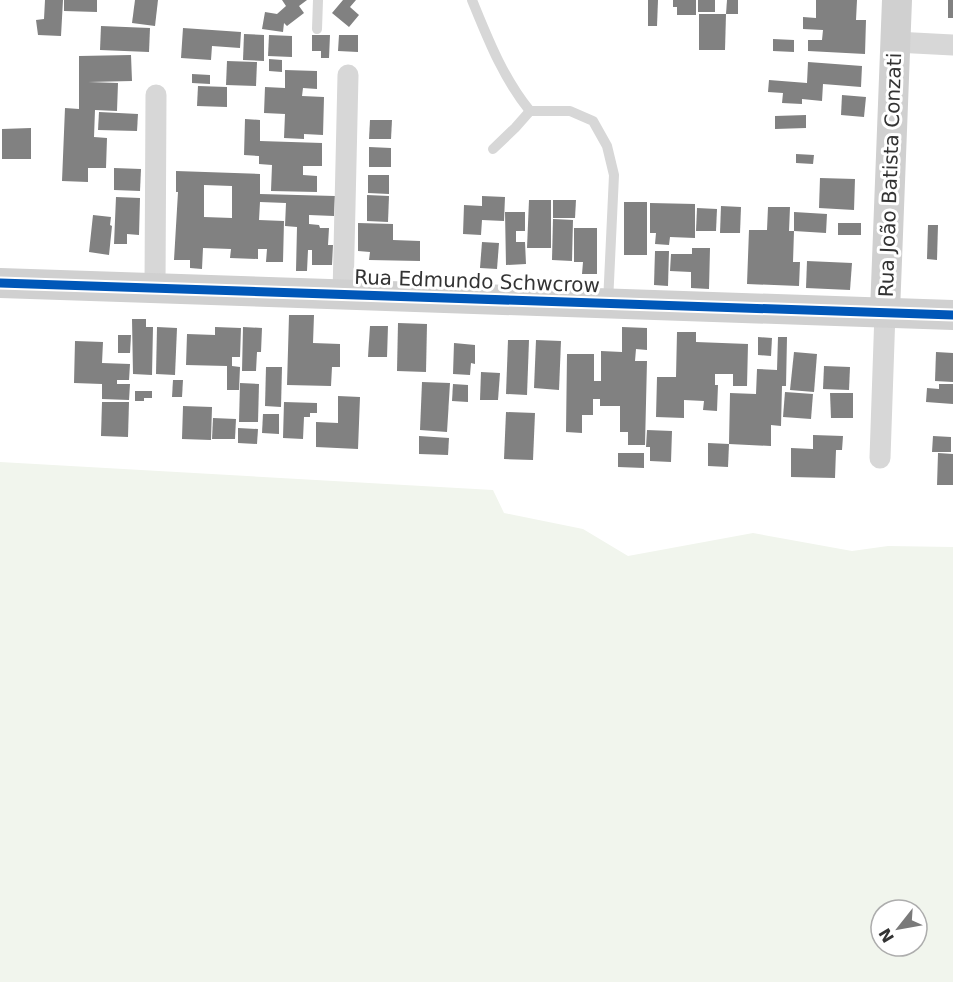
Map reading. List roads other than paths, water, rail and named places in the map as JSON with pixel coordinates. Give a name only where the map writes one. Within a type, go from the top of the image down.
[{"type":"street","name":"Rua João Batista Conzati","points":[[880,458],[897,0]]},
{"type":"street","points":[[895,42],[953,45]]},
{"type":"street","points":[[343,294],[348,75]]},
{"type":"street","points":[[155,288],[156,95]]},
{"type":"street","name":"Rua Edmundo Schwcrow","points":[[0,283],[953,315]]},
{"type":"lane","points":[[317,28],[318,0]]},
{"type":"lane","points":[[472,0],[491,48],[517,95],[530,111]]},
{"type":"lane","points":[[493,149],[530,111],[570,111],[593,121],[608,146],[614,175],[608,303]]}]
